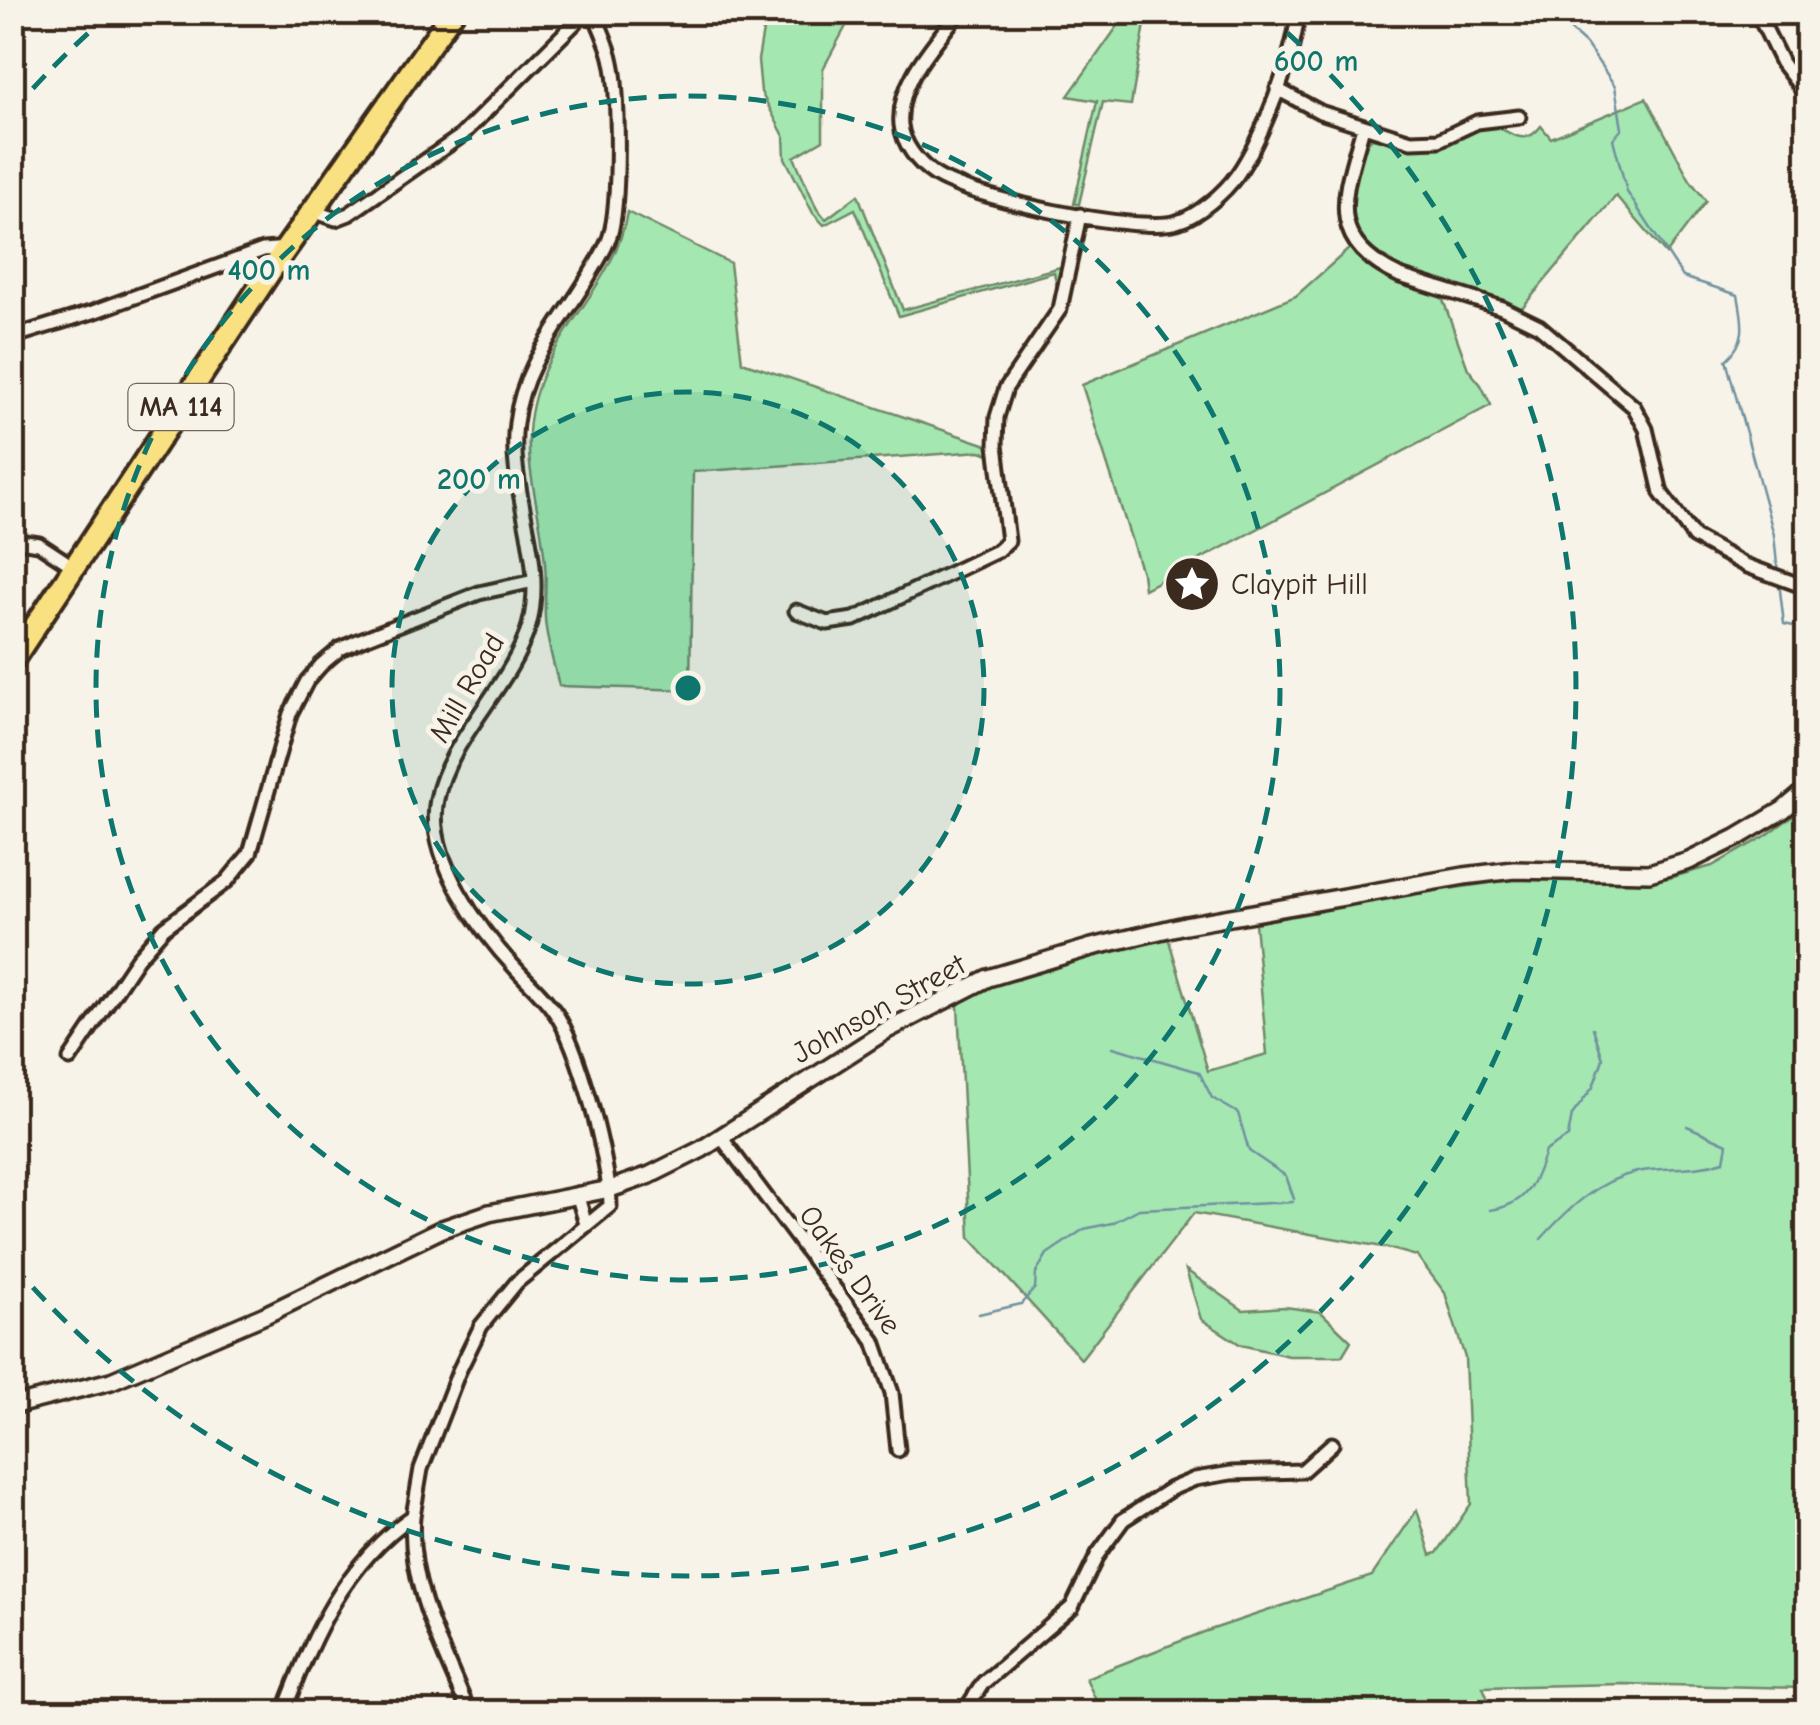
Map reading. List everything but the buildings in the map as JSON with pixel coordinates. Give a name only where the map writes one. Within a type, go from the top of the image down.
[{"type":"highway","name":"MA 114","points":[[12,661],[312,211],[453,12]]},
{"type":"street","points":[[312,211],[336,219],[349,214],[461,136],[586,12]]},
{"type":"street","name":"Mill Road","points":[[594,12],[614,74],[614,210],[606,246],[541,348],[518,409],[514,456],[534,582],[530,621],[520,650],[445,776],[437,798],[435,830],[444,862],[477,918],[554,1010],[565,1029],[587,1094],[610,1188]]},
{"type":"street","points":[[959,12],[921,63],[908,88],[901,127],[909,147],[931,172],[961,189],[1151,226],[1178,222],[1189,216],[1237,176],[1277,89],[1297,28],[1298,12]]},
{"type":"street","points":[[1757,12],[1782,62],[1808,97]]},
{"type":"street","points":[[1277,89],[1320,112],[1392,137],[1424,142],[1438,140],[1477,122],[1519,118]]},
{"type":"street","points":[[1363,127],[1344,193],[1347,223],[1361,248],[1400,276],[1502,308],[1539,326],[1634,407],[1646,430],[1657,482],[1680,522],[1694,537],[1722,555],[1808,588]]},
{"type":"street","points":[[796,611],[827,623],[854,619],[997,551],[1008,540],[996,444],[997,417],[1006,388],[1060,309],[1080,215]]},
{"type":"street","points":[[12,337],[263,250],[288,248]]},
{"type":"street","points":[[12,540],[39,544],[74,567]]},
{"type":"street","points":[[70,1059],[138,959],[164,928],[228,880],[250,853],[290,714],[321,665],[340,649],[394,626],[479,593],[534,582]]},
{"type":"street","name":"Johnson Street","points":[[12,1406],[111,1381],[332,1284],[442,1229],[489,1213],[610,1188],[650,1175],[721,1137],[887,1030],[988,978],[1184,925],[1464,876],[1514,870],[1649,873],[1688,862],[1736,838],[1783,810],[1808,789]]},
{"type":"street","name":"Oakes Drive","points":[[721,1137],[874,1341],[892,1392],[898,1450]]},
{"type":"street","points":[[470,1712],[424,1597],[413,1548],[413,1516],[421,1468],[480,1326],[517,1282],[610,1206],[610,1188]]},
{"type":"street","points":[[577,1194],[586,1224]]},
{"type":"street","points":[[964,1712],[983,1683],[1072,1607],[1098,1554],[1124,1520],[1171,1489],[1195,1479],[1232,1473],[1302,1471],[1332,1444]]},
{"type":"street","points":[[284,1712],[308,1647],[340,1592],[380,1545],[413,1516]]},
{"type":"green space","points":[[766,13],[853,13],[823,69],[823,140],[794,157],[817,209],[826,219],[858,195],[903,310],[1064,266],[1058,293],[1054,272],[899,316],[855,209],[824,225],[813,213],[785,158],[784,136],[761,92],[758,60]]},
{"type":"green space","points":[[1127,13],[1147,13],[1131,105],[1103,102],[1079,204],[1074,204],[1097,101],[1068,96]]},
{"type":"green space","points":[[1646,98],[1690,180],[1706,201],[1666,254],[1616,196],[1521,309],[1391,263],[1377,254],[1357,230],[1352,214],[1352,187],[1360,156],[1372,138],[1417,148],[1434,147],[1491,124],[1523,137],[1541,126],[1551,138]]},
{"type":"green space","points":[[627,212],[730,263],[742,362],[990,446],[992,455],[981,451],[693,472],[690,690],[559,686],[546,626],[546,571],[530,466],[530,419],[546,367],[614,254]]},
{"type":"green space","points":[[1351,247],[1377,273],[1441,294],[1468,369],[1491,405],[1144,589],[1082,385],[1296,296]]},
{"type":"green space","points":[[1807,805],[1807,1688],[1624,1684],[1483,1687],[1493,1712],[1101,1712],[1086,1678],[1204,1632],[1372,1576],[1417,1510],[1431,1555],[1437,1553],[1471,1504],[1465,1358],[1445,1293],[1417,1256],[1194,1213],[1081,1359],[970,1237],[958,1006],[968,991],[991,979],[1167,934],[1208,1071],[1267,1054],[1255,923],[1361,902],[1523,878],[1619,882],[1669,878],[1712,866],[1767,835]]},
{"type":"green space","points":[[1186,1270],[1243,1310],[1285,1307],[1321,1312],[1351,1341],[1342,1356],[1289,1356],[1241,1345],[1201,1319]]},
{"type":"waterway","points":[[1557,12],[1556,17],[1586,44],[1615,86],[1622,129],[1613,139],[1627,192],[1683,277],[1738,295],[1741,338],[1726,360],[1774,535],[1778,574]]},
{"type":"waterway","points":[[1779,582],[1784,624],[1808,629]]},
{"type":"waterway","points":[[1490,1210],[1521,1198],[1533,1183],[1545,1151],[1568,1137],[1572,1115],[1593,1087],[1603,1059],[1593,1028]]},
{"type":"waterway","points":[[1113,1047],[1199,1072],[1212,1098],[1238,1113],[1249,1151],[1286,1176],[1294,1199]]},
{"type":"waterway","points":[[1541,1239],[1584,1198],[1622,1176],[1724,1161],[1727,1144],[1687,1126]]},
{"type":"waterway","points":[[979,1314],[1021,1304],[1035,1288],[1036,1273],[1047,1254],[1084,1229],[1112,1223],[1139,1209],[1293,1202]]},
{"type":"place","name":"Claypit Hill","points":[[1192,584]]}]
